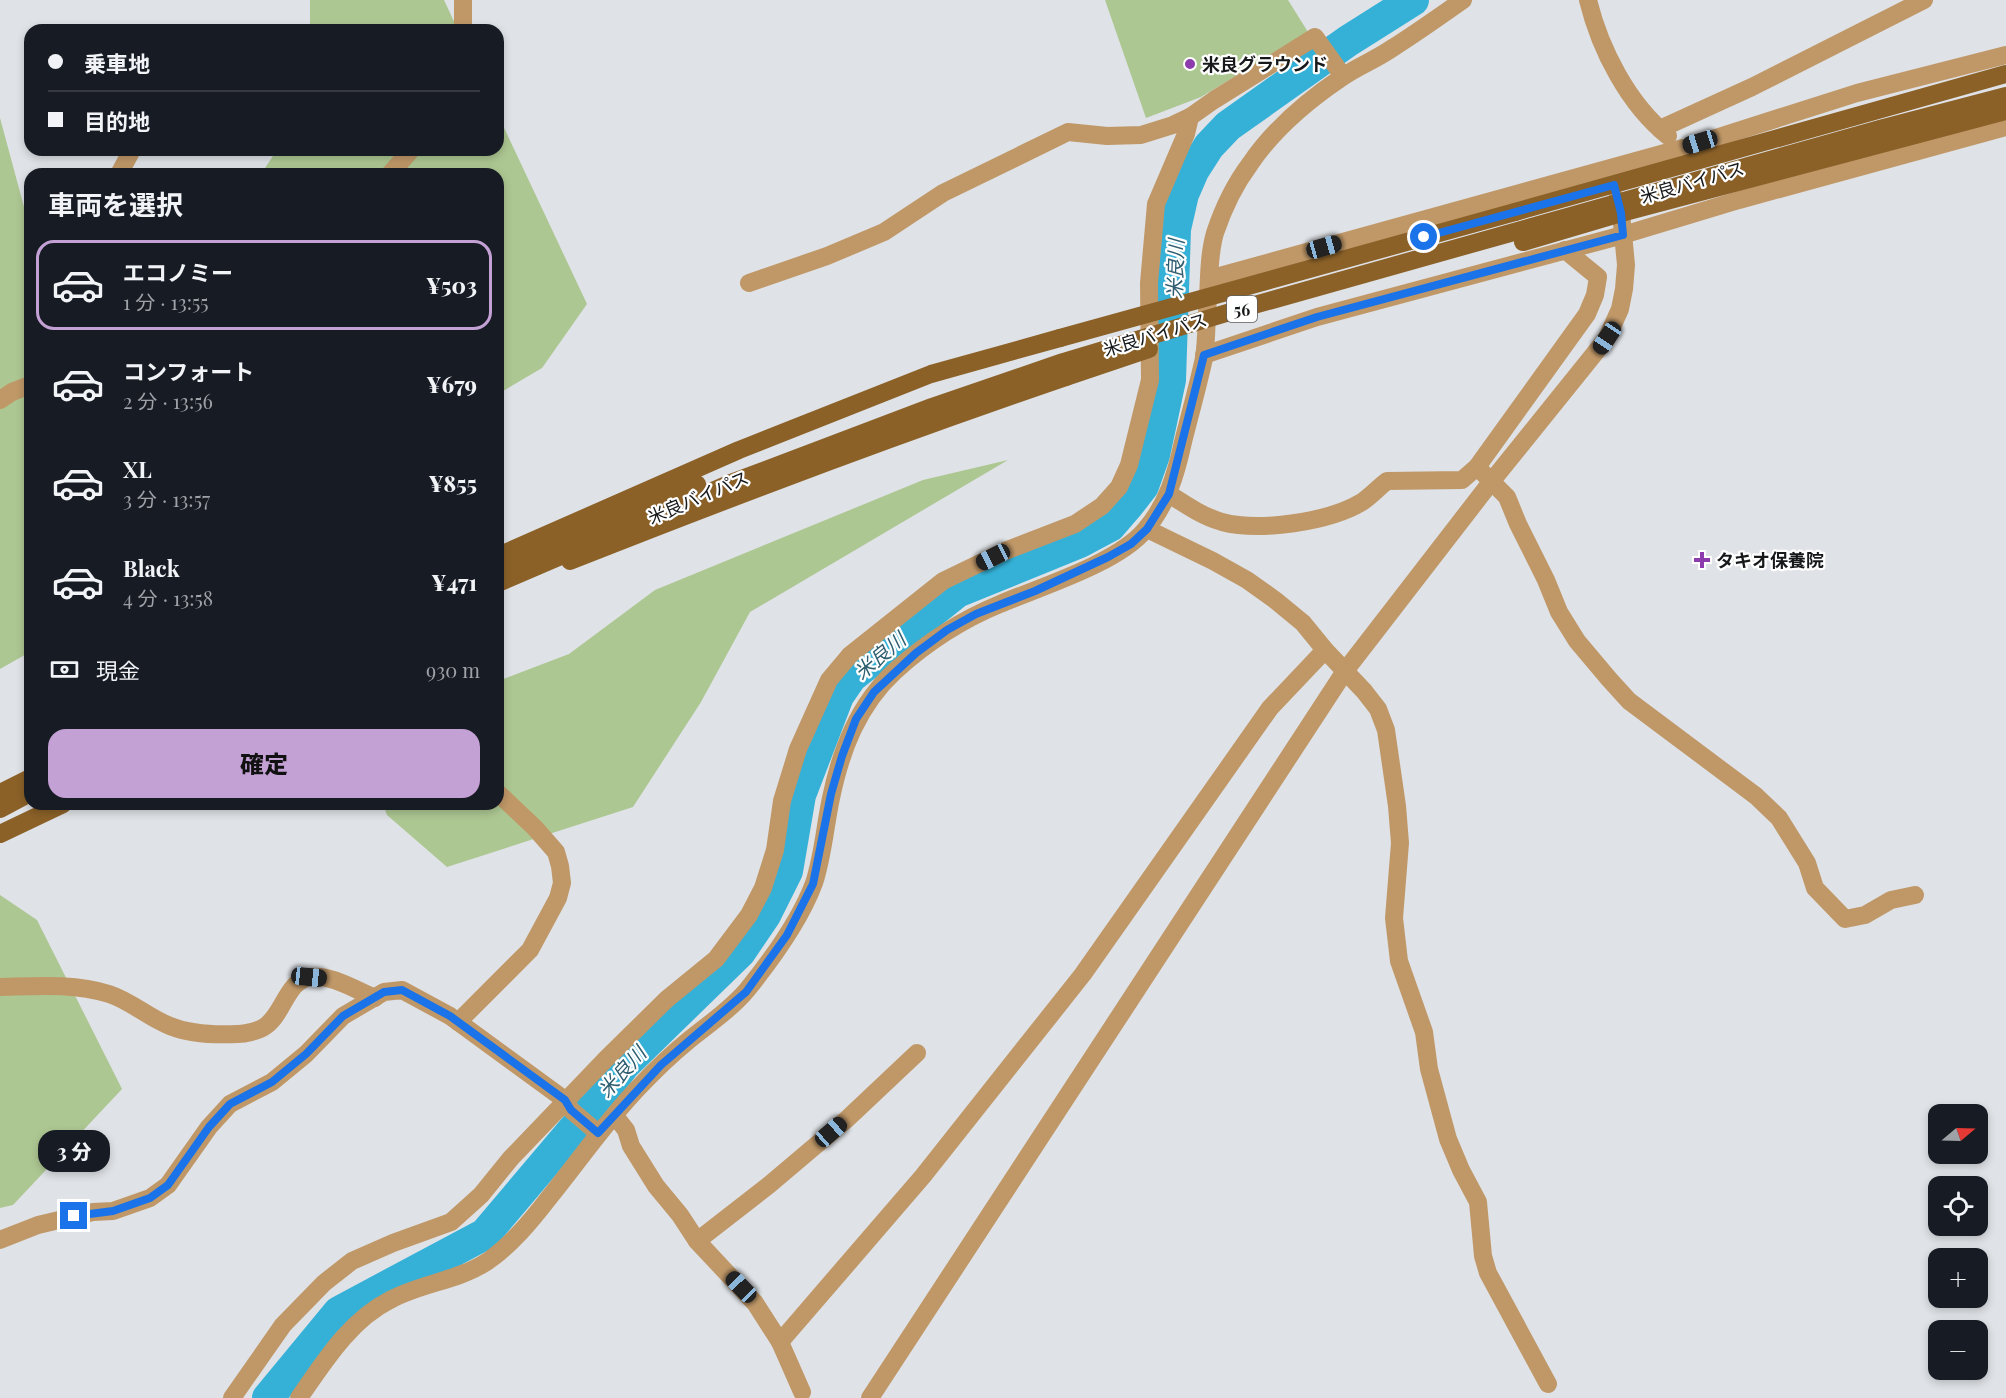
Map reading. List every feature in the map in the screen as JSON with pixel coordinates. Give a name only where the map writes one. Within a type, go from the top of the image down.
[{"type":"main road","points":[[504,553],[739,450],[932,374],[1614,185],[1696,150],[2006,74]]},
{"type":"main road","name":"米良バイパス","points":[[504,567],[576,534],[721,474],[860,421],[1085,345],[1705,168],[2006,87]]},
{"type":"main road","name":"米良バイパス","points":[[504,580],[731,483],[932,407],[1063,363],[1286,296],[1869,132],[2006,96]]},
{"type":"main road","points":[[504,589],[745,492],[954,415],[1244,319],[1621,213],[2006,111]]},
{"type":"main road","points":[[0,793],[24,781]]},
{"type":"main road","points":[[0,809],[24,796]]},
{"type":"main road","points":[[0,834],[50,810]]},
{"type":"street","points":[[463,0],[463,24]]},
{"type":"street","points":[[299,1398],[337,1346],[361,1318],[389,1300],[427,1285],[459,1277],[488,1261],[507,1245],[528,1225],[595,1131],[615,1116],[636,1090],[661,1065],[746,992],[787,935],[813,884],[831,794],[842,756],[856,719],[874,692],[916,653],[947,630],[976,614],[1035,591],[1108,557],[1131,544],[1147,529],[1169,494],[1204,355],[1214,236],[1231,196],[1249,165],[1270,137],[1340,73],[1387,52],[1463,0]]},
{"type":"street","points":[[1588,0],[1594,22],[1623,82],[1660,129],[1696,150]]},
{"type":"street","points":[[1660,129],[1752,87],[1924,0]]},
{"type":"street","points":[[748,283],[826,256],[884,232],[944,193],[1068,132],[1107,136],[1141,135],[1190,117],[1315,37],[1340,73]]},
{"type":"street","points":[[1209,279],[1696,150],[1857,93],[2006,56]]},
{"type":"street","points":[[232,1398],[283,1325],[324,1282],[352,1261],[451,1222],[482,1195],[511,1158],[568,1105],[667,999],[716,959],[749,915],[769,874],[782,801],[798,749],[829,680],[840,665],[943,581],[1005,551],[1075,524],[1102,507],[1119,487],[1129,465],[1150,380],[1149,283],[1156,204],[1186,134],[1190,117]]},
{"type":"street","points":[[1204,355],[1317,317],[1623,235],[2006,127]]},
{"type":"street","points":[[395,168],[406,156]]},
{"type":"street","points":[[870,1398],[1345,671],[1491,482],[1598,351],[1614,324],[1624,289],[1626,265],[1621,213],[1614,185]]},
{"type":"street","points":[[1169,494],[1198,513],[1222,522],[1259,527],[1276,526],[1333,514],[1352,507],[1362,502],[1386,480],[1462,480],[1477,467],[1587,314],[1598,277],[1565,250]]},
{"type":"street","points":[[0,400],[24,387]]},
{"type":"street","points":[[1477,467],[1507,497],[1546,580],[1558,612],[1577,641],[1629,701],[1748,790],[1779,818],[1807,863],[1815,888],[1832,909],[1845,919],[1865,915],[1891,900],[1915,895]]},
{"type":"street","points":[[1147,529],[1247,580],[1303,623],[1378,709],[1386,730],[1400,843],[1394,918],[1398,961],[1424,1032],[1429,1069],[1448,1139],[1478,1202],[1483,1256],[1488,1273],[1548,1384]]},
{"type":"street","points":[[780,1342],[924,1176],[1069,993],[1190,825],[1270,708],[1325,650]]},
{"type":"street","points":[[458,1022],[530,950],[558,898],[562,883],[556,852],[504,799]]},
{"type":"street","points":[[0,987],[86,988],[112,995],[171,1027],[192,1032],[239,1034],[266,1027],[299,982],[309,977],[330,980],[375,998]]},
{"type":"street","points":[[0,1240],[38,1225],[93,1212],[113,1211],[150,1198],[168,1185],[209,1127],[230,1104],[272,1082],[306,1054],[343,1016],[384,992],[402,990],[458,1022],[568,1105],[595,1131]]},
{"type":"street","points":[[697,1241],[769,1185],[847,1119],[917,1053]]},
{"type":"street","points":[[615,1116],[626,1130],[632,1146],[656,1186],[680,1215],[697,1241],[755,1303],[780,1342],[802,1392]]},
{"type":"green space","points":[[310,0],[444,0],[455,24],[310,24]]},
{"type":"green space","name":"米良グラウンド","points":[[1105,0],[1288,0],[1308,32],[1201,97],[1146,118]]},
{"type":"green space","points":[[0,118],[24,207],[24,655],[0,669]]},
{"type":"green space","points":[[504,128],[587,304],[542,368],[504,390],[504,168],[265,168],[273,156],[504,156]]},
{"type":"green space","points":[[1008,460],[750,612],[701,702],[633,807],[447,867],[387,815],[385,810],[504,810],[504,679],[569,654],[655,590],[923,480]]},
{"type":"green space","points":[[0,895],[37,920],[122,1089],[13,1205],[0,1208]]},
{"type":"waterway","name":"米良川","points":[[268,1398],[339,1312],[485,1234],[589,1111],[624,1065],[740,952],[765,915],[787,871],[800,795],[838,696],[851,677],[957,592],[1080,542],[1110,526],[1129,504],[1143,486],[1154,455],[1170,380],[1175,229],[1183,194],[1193,171],[1209,146],[1228,126],[1348,41],[1413,0]]},
{"type":"place","name":"米良グラウンド","points":[[1190,64]]},
{"type":"place","name":"タキオ保養院","points":[[1702,560]]},
{"type":"route","points":[[74,1216],[113,1211],[150,1198],[168,1185],[209,1127],[230,1104],[272,1082],[306,1054],[343,1016],[384,992],[402,990],[450,1016],[565,1100],[571,1110],[598,1133],[661,1065],[746,992],[787,935],[813,884],[831,794],[842,756],[856,719],[874,692],[916,653],[947,630],[976,614],[1035,591],[1108,557],[1131,544],[1147,529],[1169,494],[1204,355],[1317,317],[1623,235],[1621,213],[1614,185],[1424,237]]}]
